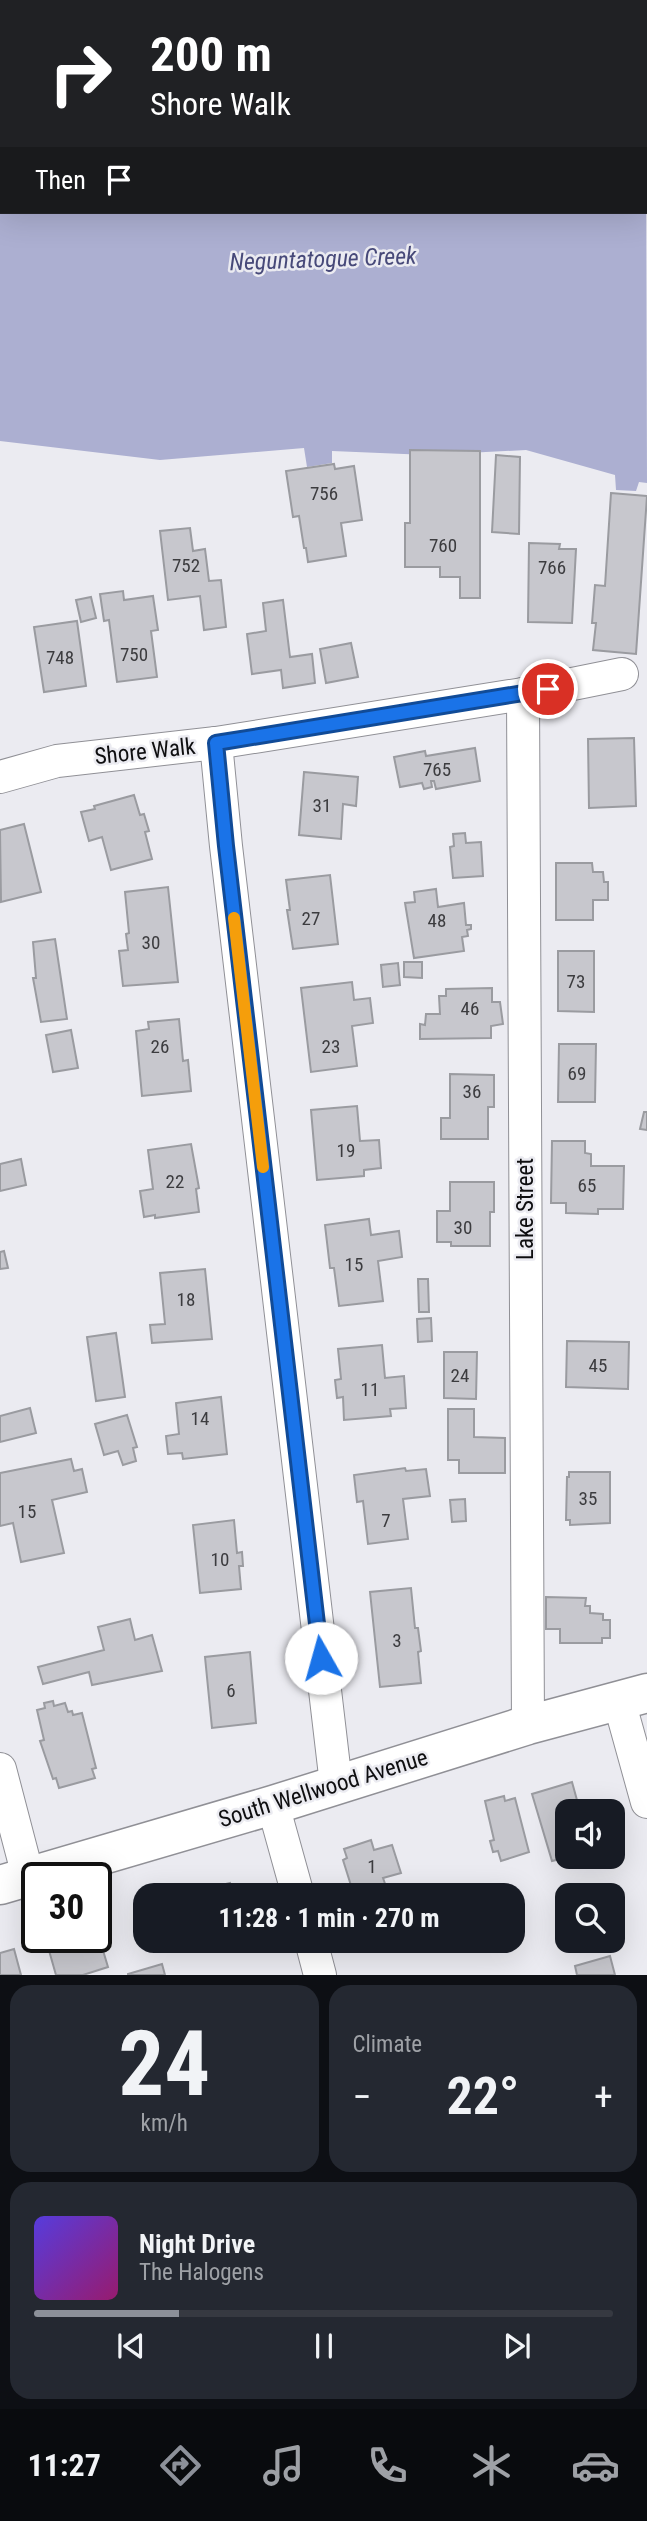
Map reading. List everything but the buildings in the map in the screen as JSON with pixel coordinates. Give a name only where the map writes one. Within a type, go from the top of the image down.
[{"type":"street","name":"Shore Walk","points":[[0,777],[57,761],[216,743],[523,694],[622,674]]},
{"type":"street","name":"Lake Street","points":[[523,694],[528,1725]]},
{"type":"street","points":[[216,743],[336,1784]]},
{"type":"street","points":[[633,1697],[647,1802]]},
{"type":"street","name":"South Wellwood Avenue","points":[[14,1881],[273,1805],[528,1725],[633,1697]]},
{"type":"street","points":[[0,1769],[14,1881]]},
{"type":"street","points":[[273,1805],[295,1883]]},
{"type":"street","points":[[314,1953],[320,1975]]},
{"type":"water","name":"Neguntatogue Creek","points":[[0,214],[646,214],[647,483],[639,482],[636,491],[616,490],[615,475],[526,450],[428,455],[332,451],[332,463],[307,467],[304,448],[160,460],[0,441]]},
{"type":"slow traffic","points":[[234,918],[263,1167]]},
{"type":"route","points":[[321,1658],[216,743],[548,689]]}]
